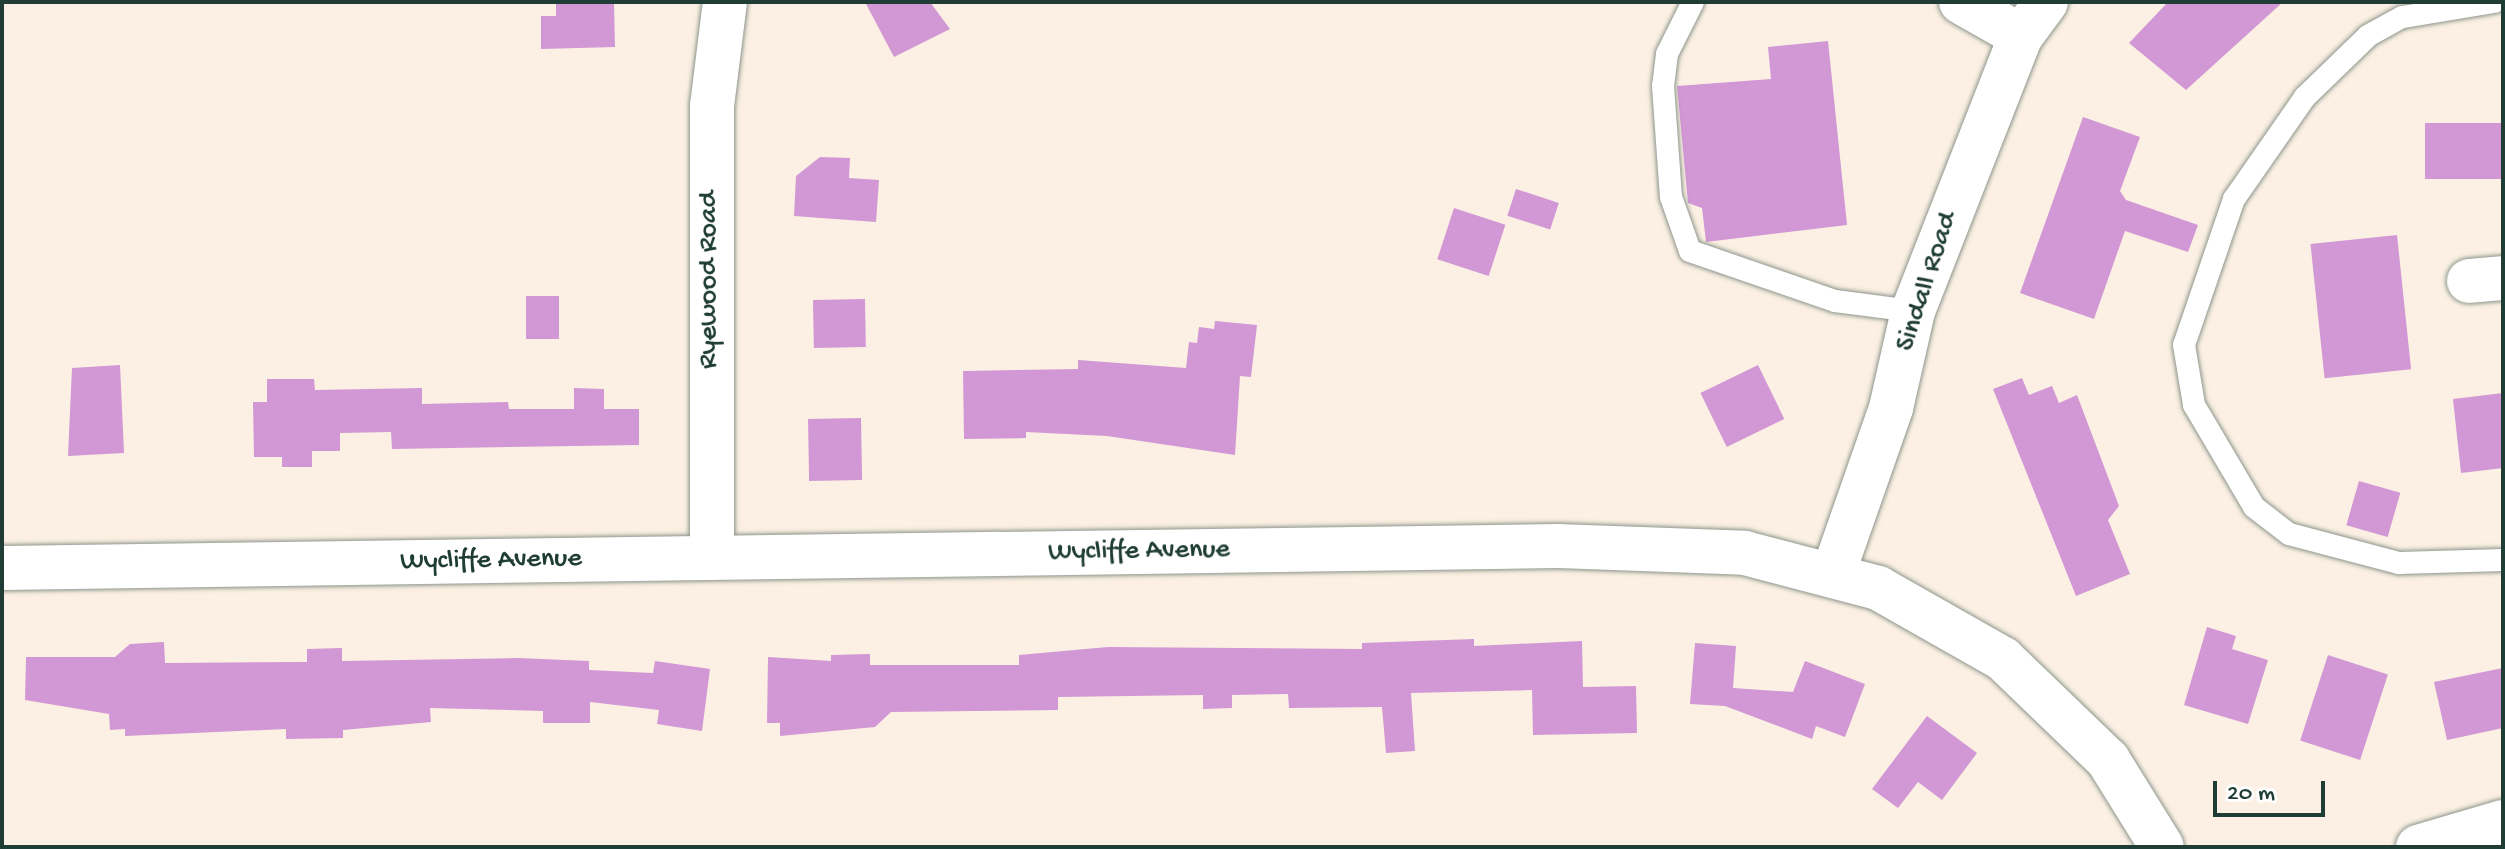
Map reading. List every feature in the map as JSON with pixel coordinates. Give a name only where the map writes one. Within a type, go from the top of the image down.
[{"type":"street","name":"Ryewood Road","points":[[712,558],[712,106],[725,2]]},
{"type":"street","points":[[1961,2],[2033,19]]},
{"type":"street","name":"Sindall Road","points":[[1834,571],[1891,408],[1913,311],[2033,19]]},
{"type":"street","name":"Wycliffe Avenue","points":[[2,568],[1653,547],[1745,553],[1834,571],[1959,631],[2046,694],[2108,760],[2162,847]]},
{"type":"street","points":[[2418,847],[2503,822]]},
{"type":"lane","points":[[1693,2],[1667,54],[1663,86],[1671,197],[1690,251],[1835,301],[1913,311]]},
{"type":"lane","points":[[2494,2],[2402,17],[2368,36],[2305,97],[2234,199],[2184,345],[2194,405],[2254,507],[2289,534],[2399,563],[2503,560]]},
{"type":"building","points":[[556,2],[614,2],[615,47],[541,49],[541,16],[556,16]]},
{"type":"building","points":[[865,2],[930,2],[950,29],[894,57]]},
{"type":"building","points":[[2168,2],[2283,2],[2186,90],[2129,43]]},
{"type":"building","points":[[1828,41],[1847,225],[1706,242],[1702,208],[1688,203],[1677,86],[1771,79],[1768,47]]},
{"type":"building","points":[[2083,117],[2140,137],[2120,191],[2126,200],[2198,225],[2188,252],[2125,231],[2094,319],[2020,293]]},
{"type":"building","points":[[2425,123],[2503,123],[2503,179],[2425,179]]},
{"type":"building","points":[[820,157],[850,158],[849,178],[879,180],[876,222],[794,216],[796,176]]},
{"type":"building","points":[[1516,189],[1559,203],[1550,230],[1507,216]]},
{"type":"building","points":[[1454,208],[1505,225],[1489,276],[1437,259]]},
{"type":"building","points":[[2397,235],[2411,369],[2325,378],[2310,244]]},
{"type":"building","points":[[526,296],[559,296],[559,339],[526,339]]},
{"type":"building","points":[[865,299],[866,347],[814,348],[813,300]]},
{"type":"building","points":[[1215,321],[1257,325],[1251,377],[1240,376],[1235,455],[1107,436],[1026,432],[1026,438],[964,439],[963,371],[1078,369],[1078,360],[1186,368],[1189,342],[1197,343],[1199,327],[1214,329]]},
{"type":"building","points":[[120,365],[124,453],[68,456],[72,368]]},
{"type":"building","points":[[1758,365],[1784,419],[1727,447],[1700,393]]},
{"type":"building","points":[[2022,378],[2029,395],[2052,386],[2059,403],[2077,395],[2119,506],[2108,520],[2130,574],[2076,596],[1993,389]]},
{"type":"building","points":[[267,379],[314,379],[315,390],[422,388],[422,404],[508,402],[509,409],[574,409],[574,388],[604,389],[604,409],[639,409],[639,445],[392,449],[391,432],[340,433],[340,451],[312,451],[312,467],[282,467],[282,457],[254,457],[253,402],[267,402]]},
{"type":"building","points":[[2503,393],[2503,468],[2461,473],[2453,399]]},
{"type":"building","points":[[861,418],[862,480],[809,481],[808,419]]},
{"type":"building","points":[[2359,481],[2400,493],[2388,537],[2346,525]]},
{"type":"building","points":[[2207,627],[2236,636],[2232,649],[2268,660],[2248,724],[2184,705]]},
{"type":"building","points":[[1474,639],[1474,646],[1582,641],[1583,687],[1636,686],[1637,733],[1533,735],[1532,690],[1411,693],[1415,751],[1386,753],[1382,707],[1289,708],[1288,694],[1232,695],[1232,708],[1203,709],[1203,695],[1058,697],[1058,710],[891,712],[875,727],[780,736],[780,723],[767,723],[768,657],[831,661],[831,655],[870,654],[870,665],[1019,665],[1019,655],[1108,647],[1362,649],[1362,643]]},
{"type":"building","points":[[164,642],[165,663],[307,662],[307,649],[342,648],[342,661],[518,658],[589,661],[589,670],[653,673],[655,661],[710,669],[702,731],[657,724],[659,710],[590,702],[590,723],[543,723],[543,711],[430,708],[431,722],[343,730],[343,738],[286,739],[286,729],[125,736],[125,729],[110,730],[109,714],[25,700],[26,657],[115,657],[130,644]]},
{"type":"building","points":[[1695,643],[1736,646],[1733,688],[1793,692],[1805,661],[1865,684],[1845,737],[1816,726],[1812,739],[1725,706],[1690,704]]},
{"type":"building","points":[[2328,655],[2388,674],[2360,760],[2300,741]]},
{"type":"building","points":[[2503,668],[2503,728],[2447,740],[2434,682]]},
{"type":"building","points":[[1927,716],[1977,753],[1942,800],[1918,782],[1898,808],[1872,789]]}]
